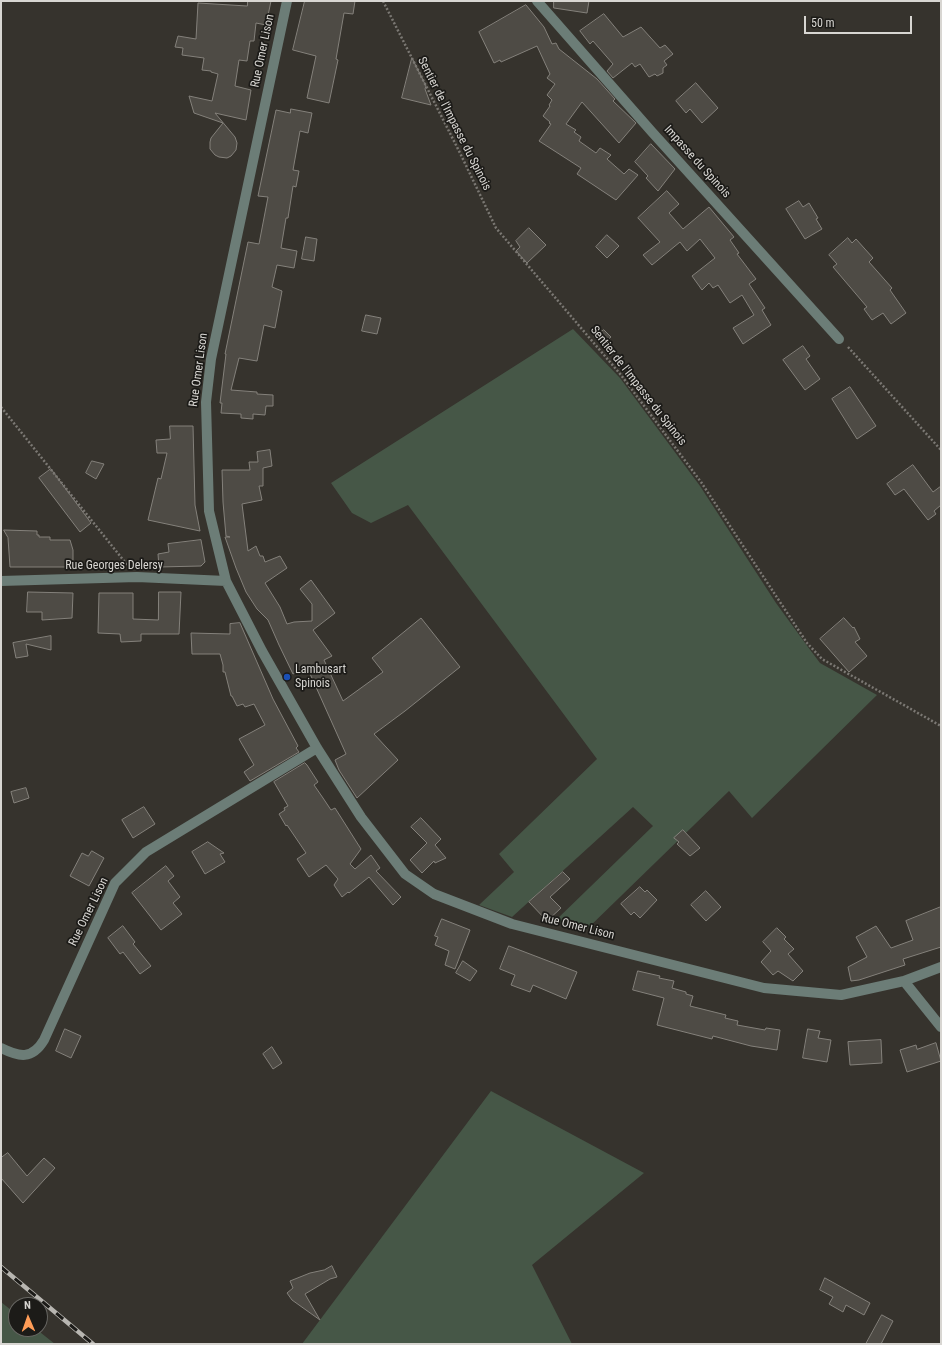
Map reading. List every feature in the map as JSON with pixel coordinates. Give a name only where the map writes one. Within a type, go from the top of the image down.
[{"type":"street","name":"Rue Omer Lison","points":[[288,1],[211,359],[206,402],[208,511],[226,581],[262,651],[317,748],[361,817],[405,874],[434,894],[512,924],[764,988],[841,995],[904,981],[941,967]]},
{"type":"street","name":"Impasse du Spinois","points":[[537,1],[647,126],[839,338]]},
{"type":"street","name":"Rue Georges Delersy","points":[[1,581],[137,578],[226,581]]},
{"type":"street","name":"Rue Omer Lison","points":[[1,1048],[14,1054],[27,1055],[39,1048],[115,883],[146,852],[317,748]]},
{"type":"street","points":[[904,981],[941,1027]]},
{"type":"path","name":"Sentier de l'Impasse du Spinois","points":[[383,1],[496,228],[621,375],[692,469],[807,643],[822,659],[941,726]]},
{"type":"path","points":[[839,338],[941,450]]},
{"type":"path","points":[[1,407],[137,578]]},
{"type":"green space","points":[[573,329],[620,378],[700,486],[776,603],[820,663],[877,695],[752,818],[729,791],[585,931],[555,921],[653,826],[633,807],[512,917],[479,905],[514,872],[499,854],[597,759],[408,505],[371,523],[352,513],[331,483]]},
{"type":"green space","points":[[491,1091],[644,1173],[532,1265],[572,1344],[302,1344]]},
{"type":"green space","points":[[1,1302],[8,1308],[8,1337],[46,1337],[55,1344],[1,1344]]},
{"type":"building","points":[[248,1],[271,1],[266,25],[256,23],[254,41],[250,41],[247,61],[239,60],[235,86],[251,90],[246,120],[215,113],[235,137],[237,143],[236,150],[231,156],[227,158],[219,157],[210,149],[210,142],[211,138],[223,123],[194,113],[189,96],[212,101],[218,74],[211,71],[202,70],[204,58],[182,55],[183,48],[175,47],[178,36],[196,39],[198,3],[247,6]]},
{"type":"building","points":[[305,1],[355,1],[353,14],[344,13],[336,59],[338,60],[329,103],[307,98],[316,56],[293,50]]},
{"type":"building","points":[[554,1],[589,1],[587,13],[554,8]]},
{"type":"building","points":[[526,5],[544,27],[552,44],[556,43],[559,49],[597,79],[615,99],[613,101],[636,123],[619,143],[582,102],[566,124],[576,130],[574,132],[581,137],[579,141],[596,153],[600,148],[611,155],[607,159],[624,174],[629,169],[638,175],[616,200],[577,174],[581,168],[539,141],[551,124],[543,116],[552,100],[547,95],[555,84],[547,78],[550,74],[537,46],[501,62],[500,60],[494,63],[479,32]]},
{"type":"building","points":[[604,14],[623,37],[641,27],[660,48],[665,45],[673,54],[664,61],[667,65],[663,68],[663,73],[657,76],[655,74],[649,77],[640,64],[635,67],[632,63],[613,78],[607,71],[613,64],[593,41],[590,44],[580,31]]},
{"type":"building","points":[[412,58],[426,86],[425,89],[431,105],[402,98]]},
{"type":"building","points":[[696,83],[718,108],[702,123],[690,109],[686,113],[676,101]]},
{"type":"building","points":[[291,109],[312,113],[308,133],[300,131],[293,170],[299,171],[296,187],[293,186],[281,248],[297,251],[294,268],[277,265],[272,287],[282,291],[275,328],[264,325],[257,361],[239,358],[231,390],[273,395],[273,406],[266,406],[265,415],[253,414],[253,419],[241,418],[241,414],[221,413],[222,403],[220,403],[225,354],[248,242],[259,244],[268,197],[258,196],[276,110],[290,113]]},
{"type":"building","points":[[651,144],[675,169],[658,191],[646,178],[648,176],[635,162]]},
{"type":"building","points":[[667,191],[679,204],[669,213],[683,229],[709,207],[734,237],[730,240],[739,253],[737,254],[756,279],[749,284],[765,308],[762,310],[771,325],[743,344],[733,328],[754,315],[742,295],[730,303],[718,285],[713,288],[709,283],[702,290],[692,276],[715,258],[700,239],[687,251],[680,242],[652,265],[643,255],[660,242],[638,218]]},
{"type":"building","points":[[799,201],[803,207],[809,203],[818,218],[816,219],[822,229],[805,239],[786,209]]},
{"type":"building","points":[[529,228],[546,245],[527,263],[516,251],[520,247],[516,241]]},
{"type":"building","points":[[607,235],[619,246],[607,258],[596,247]]},
{"type":"building","points":[[306,237],[317,239],[314,261],[302,259]]},
{"type":"building","points":[[848,238],[852,243],[856,239],[873,258],[869,262],[892,288],[890,290],[906,313],[891,324],[883,313],[872,320],[864,309],[867,307],[833,267],[837,264],[829,255]]},
{"type":"building","points":[[366,315],[381,318],[377,334],[362,331]]},
{"type":"building","points":[[604,330],[611,337],[602,345],[594,337]]},
{"type":"building","points":[[803,346],[810,356],[806,359],[820,379],[805,390],[783,360]]},
{"type":"building","points":[[850,387],[876,426],[857,439],[832,399]]},
{"type":"building","points":[[170,426],[193,426],[195,505],[200,531],[148,520],[158,478],[161,479],[167,453],[157,453],[156,440],[170,439]]},
{"type":"building","points":[[270,450],[272,466],[263,468],[263,486],[259,486],[262,500],[242,504],[248,551],[256,546],[260,556],[263,556],[265,562],[280,556],[287,568],[265,583],[280,607],[287,624],[312,621],[312,604],[300,589],[311,580],[335,613],[313,630],[332,656],[324,660],[343,701],[383,672],[372,658],[421,618],[460,667],[374,734],[398,760],[357,798],[339,770],[335,760],[346,754],[307,667],[293,674],[268,620],[257,609],[246,592],[225,537],[230,537],[226,536],[222,470],[250,470],[249,462],[258,462],[257,452]]},
{"type":"building","points":[[92,461],[104,464],[96,479],[86,473]]},
{"type":"building","points":[[913,465],[933,492],[941,486],[941,505],[934,511],[936,514],[928,520],[904,489],[895,495],[887,484]]},
{"type":"building","points":[[51,469],[91,523],[80,532],[39,478]]},
{"type":"building","points":[[4,530],[37,531],[37,535],[39,535],[39,537],[50,537],[50,540],[70,540],[73,550],[73,567],[10,567],[8,538]]},
{"type":"building","points":[[201,540],[205,562],[201,566],[159,567],[158,554],[169,552],[168,544]]},
{"type":"building","points":[[28,592],[73,593],[72,618],[42,620],[42,612],[27,612]]},
{"type":"building","points":[[159,592],[181,592],[179,634],[141,634],[141,641],[121,642],[120,634],[98,633],[99,593],[133,593],[133,619],[158,620]]},
{"type":"building","points":[[844,618],[853,628],[854,627],[860,639],[855,642],[867,656],[849,672],[820,639]]},
{"type":"building","points":[[240,623],[273,699],[298,746],[296,748],[299,752],[250,781],[244,772],[254,765],[239,739],[265,725],[254,704],[245,707],[243,704],[237,706],[231,696],[225,672],[223,672],[220,654],[192,654],[191,633],[230,634],[230,624]]},
{"type":"building","points":[[51,636],[51,650],[26,644],[28,656],[16,658],[13,643]]},
{"type":"building","points":[[305,763],[318,782],[314,785],[331,810],[335,808],[361,849],[350,864],[355,869],[371,855],[380,868],[376,871],[401,897],[393,905],[369,877],[342,897],[334,885],[338,879],[326,865],[309,877],[297,859],[306,853],[279,814],[288,806],[274,782]]},
{"type":"building","points":[[26,788],[29,798],[14,803],[11,792]]},
{"type":"building","points":[[144,807],[155,824],[133,838],[122,820]]},
{"type":"building","points":[[421,818],[441,839],[435,845],[446,858],[435,863],[434,861],[422,873],[410,860],[427,843],[411,827]]},
{"type":"building","points":[[683,830],[700,848],[690,856],[677,844],[679,842],[674,838]]},
{"type":"building","points":[[208,842],[224,853],[220,854],[225,862],[205,874],[192,852]]},
{"type":"building","points":[[92,851],[104,858],[89,886],[70,876],[82,853],[88,856]]},
{"type":"building","points":[[166,866],[174,876],[168,881],[180,897],[173,903],[182,914],[161,930],[132,893]]},
{"type":"building","points":[[563,872],[570,879],[550,897],[561,908],[547,921],[529,902]]},
{"type":"building","points":[[640,887],[645,892],[647,890],[657,900],[640,918],[634,912],[631,915],[621,904]]},
{"type":"building","points":[[706,891],[721,907],[706,921],[691,905]]},
{"type":"building","points":[[941,907],[941,947],[903,959],[905,965],[859,980],[851,981],[848,967],[867,957],[856,937],[876,926],[891,948],[913,940],[906,921]]},
{"type":"building","points":[[442,919],[470,930],[455,969],[445,965],[449,951],[435,945],[438,937],[435,936]]},
{"type":"building","points":[[123,926],[135,942],[133,944],[151,966],[140,974],[123,952],[120,954],[108,938]]},
{"type":"building","points":[[777,928],[786,937],[784,939],[794,949],[788,954],[803,971],[793,981],[778,971],[773,975],[761,962],[771,951],[763,942]]},
{"type":"building","points":[[509,946],[577,972],[566,999],[533,985],[530,992],[511,985],[515,975],[500,969]]},
{"type":"building","points":[[463,961],[477,971],[470,981],[456,973]]},
{"type":"building","points":[[638,971],[674,981],[672,988],[686,992],[686,994],[693,996],[690,1006],[726,1015],[725,1018],[738,1021],[737,1025],[765,1030],[766,1028],[780,1030],[777,1050],[751,1046],[713,1036],[712,1039],[657,1025],[664,998],[633,990]]},
{"type":"building","points":[[65,1029],[81,1036],[71,1058],[56,1051]]},
{"type":"building","points":[[808,1029],[820,1031],[818,1038],[831,1040],[827,1062],[803,1058]]},
{"type":"building","points":[[881,1040],[882,1063],[850,1065],[848,1042]]},
{"type":"building","points":[[936,1043],[941,1061],[907,1072],[900,1050],[916,1045],[917,1049]]},
{"type":"building","points":[[272,1047],[282,1063],[273,1069],[263,1054]]},
{"type":"building","points":[[8,1153],[27,1176],[44,1158],[55,1168],[23,1203],[1,1178],[1,1158]]},
{"type":"building","points":[[332,1266],[337,1277],[330,1279],[305,1294],[320,1320],[292,1300],[287,1293],[293,1288],[290,1281]]},
{"type":"building","points":[[825,1278],[870,1303],[864,1315],[846,1305],[843,1312],[829,1304],[833,1297],[820,1290]]},
{"type":"building","points":[[882,1315],[893,1321],[881,1344],[866,1344]]},
{"type":"railway","points":[[1,1267],[93,1344]]},
{"type":"place","name":"Lambusart Spinois","points":[[287,677]]}]
